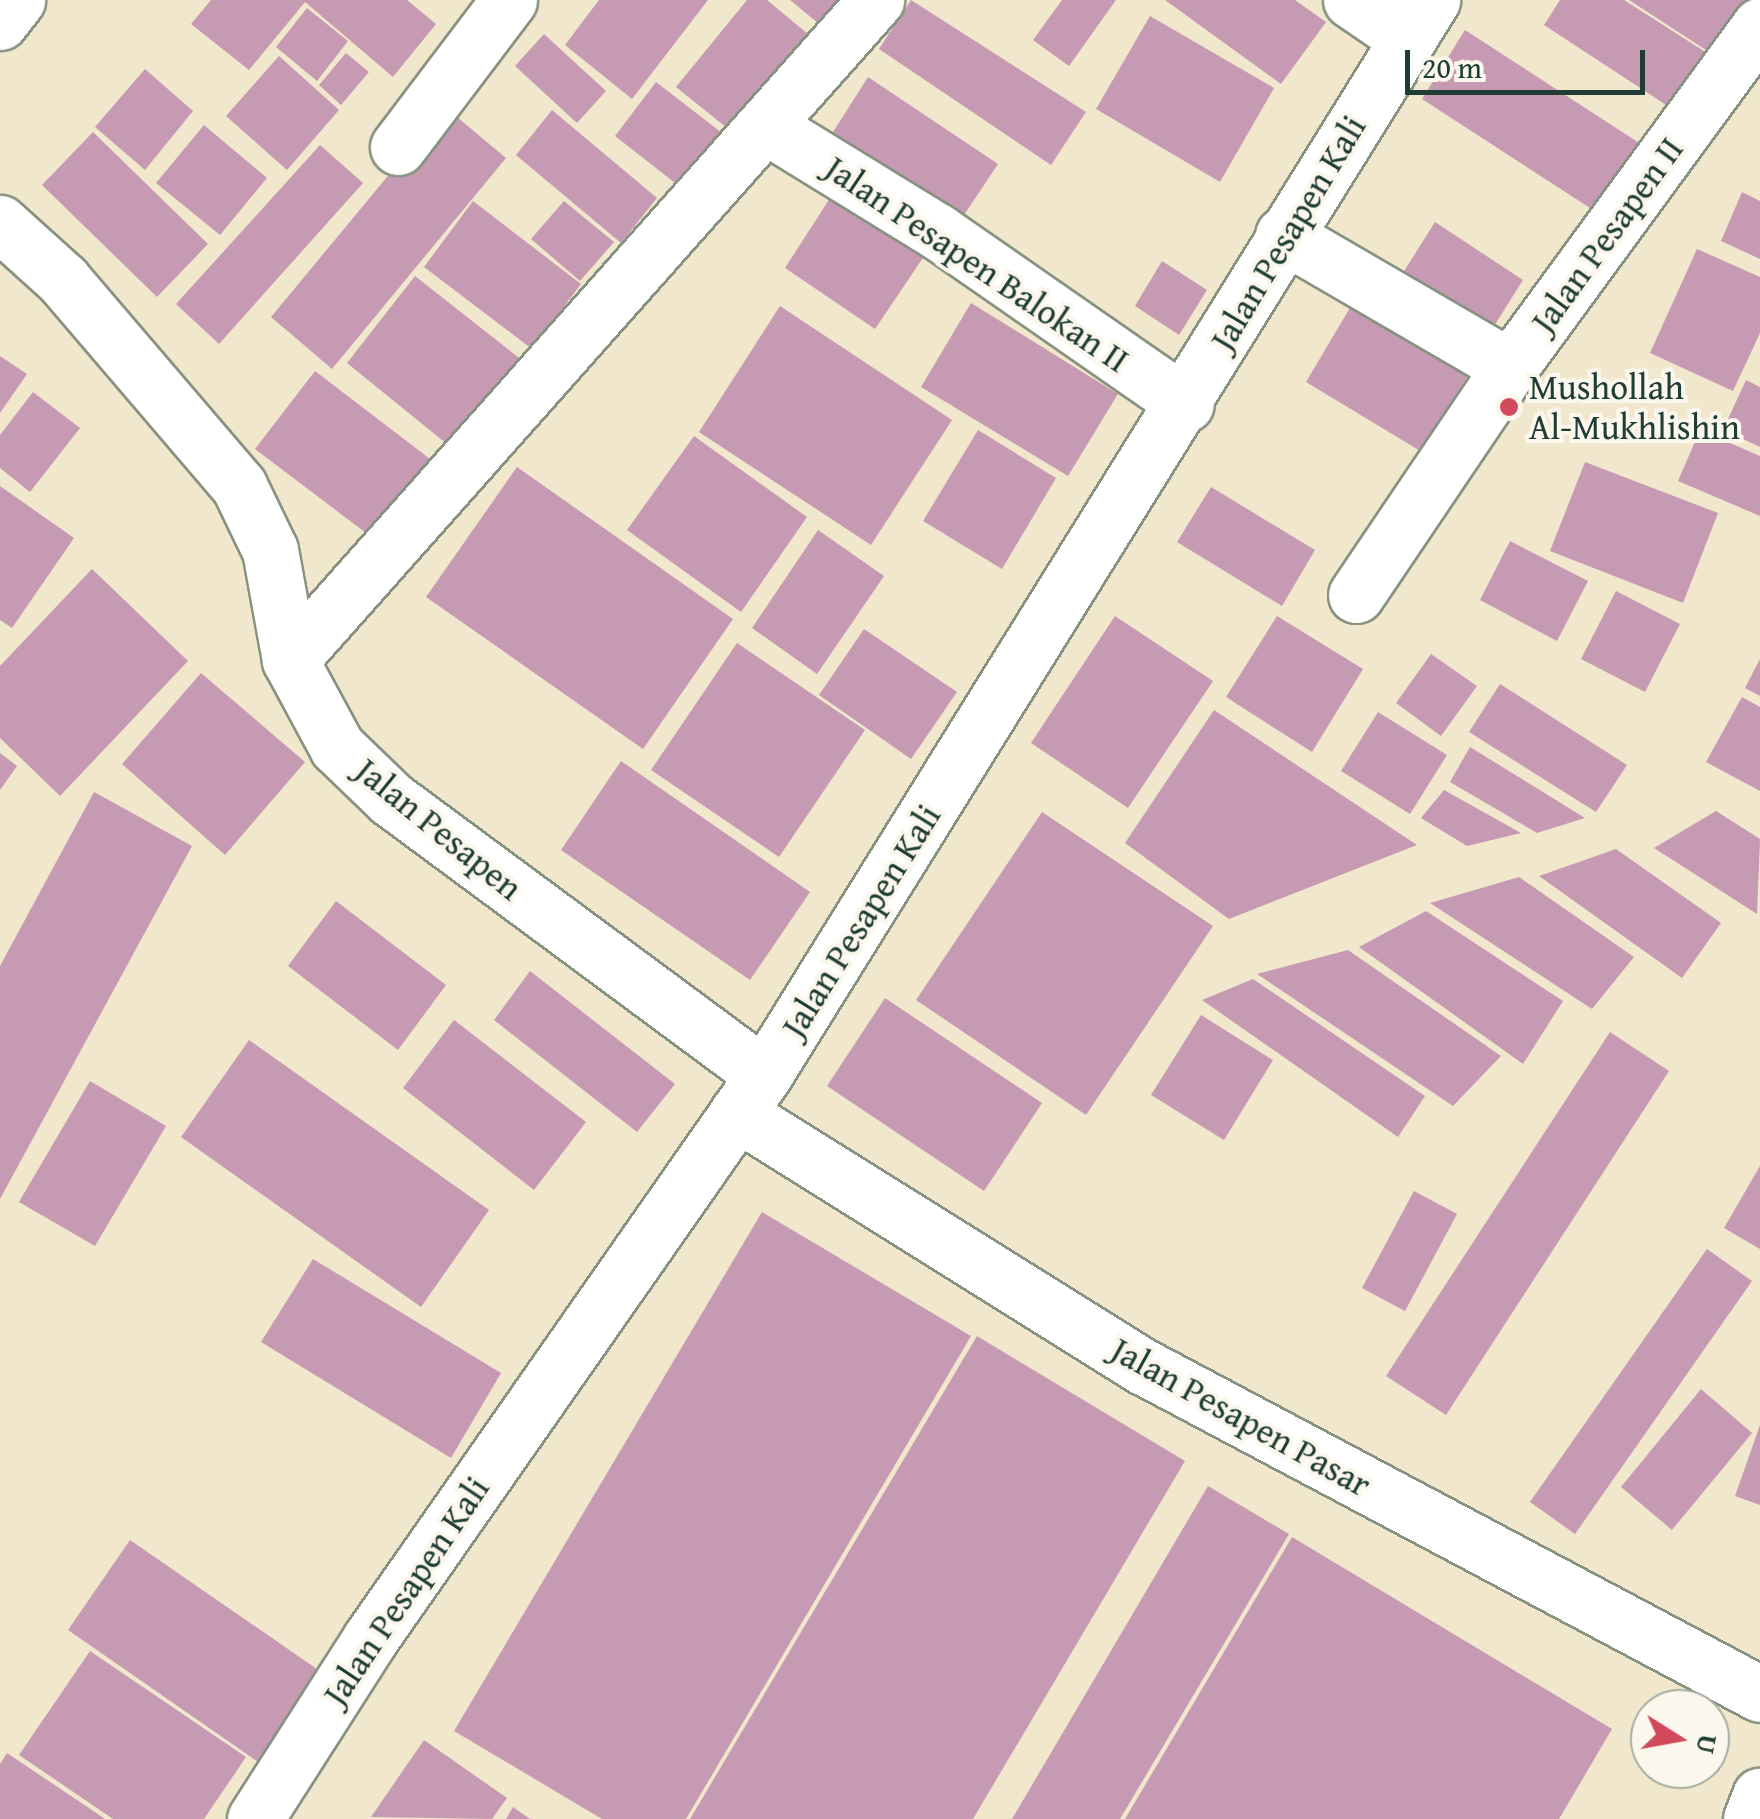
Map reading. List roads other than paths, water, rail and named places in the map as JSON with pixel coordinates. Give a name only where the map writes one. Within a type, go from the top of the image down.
[{"type":"street","points":[[0,22],[17,0]]},
{"type":"street","points":[[398,147],[509,0]]},
{"type":"street","points":[[290,660],[876,0]]},
{"type":"street","points":[[1351,0],[1420,20]]},
{"type":"street","name":"Jalan Pesapen Kali","points":[[255,1819],[370,1639],[751,1094],[1186,404],[1283,235],[1420,20]]},
{"type":"street","name":"Jalan Pesapen II","points":[[1356,595],[1510,367],[1760,26]]},
{"type":"street","name":"Jalan Pesapen Balokan II","points":[[766,126],[938,231],[1186,404]]},
{"type":"street","name":"Jalan Pesapen","points":[[0,223],[63,280],[239,486],[270,550],[290,660],[338,747],[391,799],[751,1094]]},
{"type":"street","points":[[1283,235],[1510,367]]},
{"type":"street","name":"Jalan Pesapen Pasar","points":[[751,1094],[1144,1368],[1760,1694]]},
{"type":"street","points":[[1751,1819],[1760,1796]]},
{"type":"place","name":"Mushollah Al-Mukhlishin","points":[[1509,407]]}]
